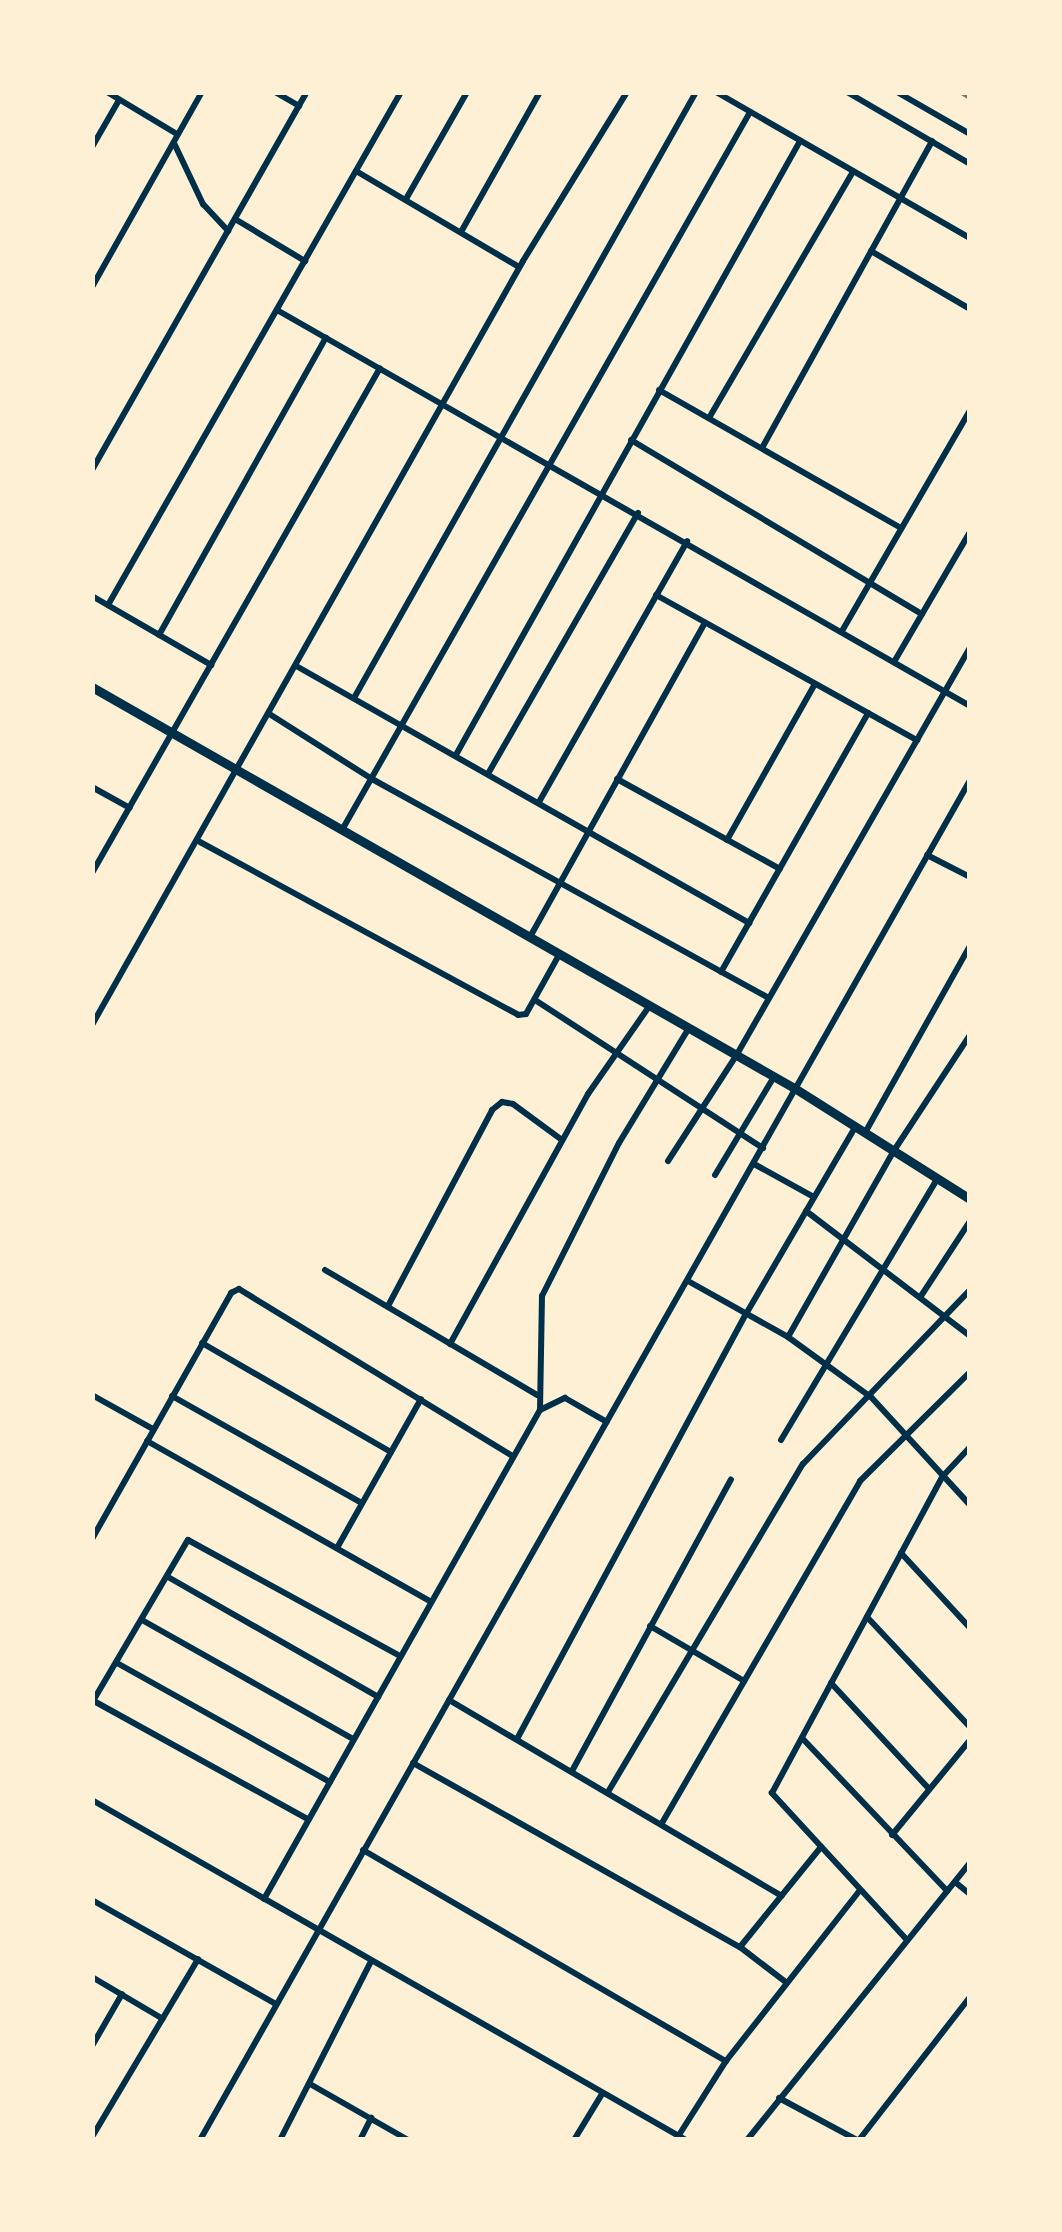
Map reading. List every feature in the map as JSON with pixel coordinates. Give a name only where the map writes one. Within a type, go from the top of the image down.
[{"type":"street","points":[[107,92],[175,138],[202,204],[228,231]]},
{"type":"street","points":[[92,287],[202,92]]},
{"type":"street","points":[[274,92],[299,106]]},
{"type":"street","points":[[92,470],[307,92]]},
{"type":"street","points":[[108,605],[401,92]]},
{"type":"street","points":[[406,200],[467,92]]},
{"type":"street","points":[[461,232],[540,92]]},
{"type":"street","points":[[92,1025],[240,772],[520,266],[627,92]]},
{"type":"street","points":[[354,698],[696,92]]},
{"type":"street","points":[[716,92],[970,238]]},
{"type":"street","points":[[847,92],[970,164]]},
{"type":"street","points":[[896,92],[970,134]]},
{"type":"street","points":[[92,147],[119,100]]},
{"type":"street","points":[[342,830],[750,112]]},
{"type":"street","points":[[457,753],[800,141]]},
{"type":"street","points":[[762,448],[932,141]]},
{"type":"street","points":[[356,171],[520,266]]},
{"type":"street","points":[[709,418],[853,172]]},
{"type":"street","points":[[235,218],[304,261]]},
{"type":"street","points":[[871,252],[970,309]]},
{"type":"street","points":[[277,310],[551,462],[970,706]]},
{"type":"street","points":[[159,635],[326,338]]},
{"type":"street","points":[[93,873],[380,368]]},
{"type":"street","points":[[659,390],[901,528]]},
{"type":"street","points":[[842,631],[970,410]]},
{"type":"street","points":[[631,440],[922,614]]},
{"type":"street","points":[[489,772],[638,512]]},
{"type":"street","points":[[894,662],[970,532]]},
{"type":"street","points":[[539,802],[686,541]]},
{"type":"street","points":[[656,595],[917,740]]},
{"type":"street","points":[[92,596],[211,665]]},
{"type":"street","points":[[530,938],[705,624]]},
{"type":"street","points":[[668,1161],[736,1056],[970,648]]},
{"type":"street","points":[[298,667],[457,753],[749,923]]},
{"type":"street","points":[[727,840],[815,684]]},
{"type":"street","points":[[92,687],[796,1089],[970,1198]]},
{"type":"street","points":[[721,972],[868,713]]},
{"type":"street","points":[[271,715],[372,779],[769,998]]},
{"type":"street","points":[[618,779],[780,869]]},
{"type":"street","points":[[200,2140],[970,780]]},
{"type":"street","points":[[92,787],[130,808]]},
{"type":"street","points":[[200,842],[518,1015],[536,1000],[560,955]]},
{"type":"street","points":[[927,855],[970,876]]},
{"type":"street","points":[[517,1739],[746,1314],[970,946]]},
{"type":"street","points":[[536,1000],[622,1052],[763,1148]]},
{"type":"street","points":[[450,1344],[562,1140],[650,1005]]},
{"type":"street","points":[[540,1410],[537,1395],[542,1296],[620,1143],[661,1081],[689,1028]]},
{"type":"street","points":[[788,1337],[895,1148],[970,1036]]},
{"type":"street","points":[[715,1175],[774,1077]]},
{"type":"street","points":[[388,1306],[492,1110],[502,1102],[513,1104],[562,1140]]},
{"type":"street","points":[[754,1164],[814,1198]]},
{"type":"street","points":[[780,1440],[938,1178]]},
{"type":"street","points":[[806,1211],[970,1336]]},
{"type":"street","points":[[921,1296],[970,1222]]},
{"type":"street","points":[[325,1270],[537,1395]]},
{"type":"street","points":[[688,1281],[788,1337],[871,1398],[970,1505]]},
{"type":"street","points":[[92,1539],[231,1293],[244,1290],[514,1456]]},
{"type":"street","points":[[608,1792],[804,1464],[970,1290]]},
{"type":"street","points":[[202,1342],[391,1452]]},
{"type":"street","points":[[662,1823],[860,1481],[970,1372]]},
{"type":"street","points":[[92,1395],[154,1428]]},
{"type":"street","points":[[172,1396],[362,1502]]},
{"type":"street","points":[[264,1898],[540,1410],[565,1398],[607,1422]]},
{"type":"street","points":[[337,1548],[421,1399]]},
{"type":"street","points":[[147,1441],[430,1601]]},
{"type":"street","points":[[906,1940],[772,1793],[943,1476],[970,1447]]},
{"type":"street","points":[[572,1771],[731,1479]]},
{"type":"street","points":[[308,1820],[93,1701],[188,1540],[400,1656]]},
{"type":"street","points":[[902,1553],[970,1628]]},
{"type":"street","points":[[168,1577],[378,1697]]},
{"type":"street","points":[[867,1618],[970,1727]]},
{"type":"street","points":[[142,1620],[354,1739]]},
{"type":"street","points":[[650,1626],[744,1681]]},
{"type":"street","points":[[117,1663],[330,1782]]},
{"type":"street","points":[[831,1683],[929,1790]]},
{"type":"street","points":[[449,1700],[782,1896]]},
{"type":"street","points":[[802,1738],[947,1891]]},
{"type":"street","points":[[892,1834],[970,1740]]},
{"type":"street","points":[[413,1763],[740,1947],[787,1983]]},
{"type":"street","points":[[92,1800],[318,1928],[370,1963],[683,2137],[726,2061],[860,1890]]},
{"type":"street","points":[[740,1947],[821,1848]]},
{"type":"street","points":[[363,1850],[726,2061]]},
{"type":"street","points":[[747,2140],[970,1864]]},
{"type":"street","points":[[955,1882],[970,1894]]},
{"type":"street","points":[[92,1900],[276,2004]]},
{"type":"street","points":[[92,2138],[198,1959]]},
{"type":"street","points":[[280,2140],[370,1963]]},
{"type":"street","points":[[92,1977],[162,2019]]},
{"type":"street","points":[[92,2046],[122,1994]]},
{"type":"street","points":[[780,2098],[858,2140],[970,1997]]},
{"type":"street","points":[[310,2084],[408,2140]]},
{"type":"street","points":[[574,2140],[602,2094]]},
{"type":"street","points":[[360,2140],[371,2118]]},
{"type":"railway","points":[[960,92],[970,98]]}]
